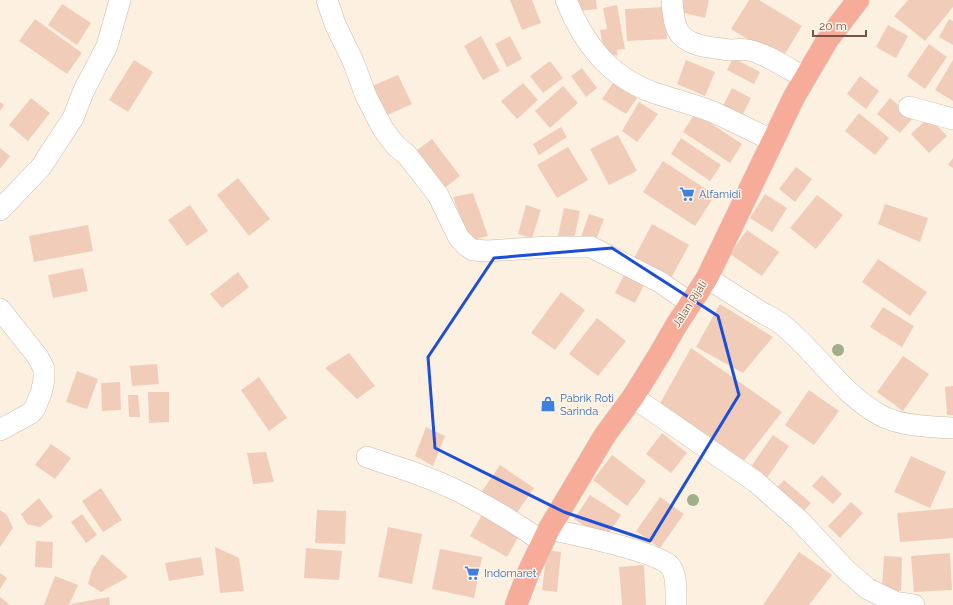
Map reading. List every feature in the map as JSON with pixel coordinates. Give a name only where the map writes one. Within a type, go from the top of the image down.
[{"type":"highway","name":"Jalan Rijali","points":[[516,605],[529,571],[546,536],[605,435],[633,397],[690,303],[707,278],[805,78],[828,39],[858,0]]},
{"type":"street","points":[[0,210],[41,167],[73,118],[84,90],[107,46],[120,0]]},
{"type":"street","points":[[327,0],[335,24],[353,61],[366,96],[383,128],[396,146],[407,155],[438,195],[459,238],[467,246],[473,250],[487,251],[549,246],[591,247],[660,282],[690,303]]},
{"type":"street","points":[[566,0],[573,17],[587,42],[614,71],[635,84],[713,112],[773,141]]},
{"type":"street","points":[[672,0],[677,29],[681,37],[688,42],[696,45],[727,50],[747,50],[760,54],[805,78]]},
{"type":"street","points":[[909,107],[953,119]]},
{"type":"street","points":[[707,278],[782,324],[848,391],[865,406],[892,421],[920,426],[953,428]]},
{"type":"street","points":[[0,309],[38,357],[44,369],[44,380],[35,408],[31,412],[0,430]]},
{"type":"street","points":[[633,397],[756,482],[800,521],[846,570],[868,589],[895,602],[914,605]]},
{"type":"street","points":[[367,457],[425,477],[458,492],[508,519],[546,536],[609,544],[658,558],[670,566],[674,572],[676,605]]},
{"type":"highlighted area","points":[[612,248],[718,316],[739,395],[650,541],[564,512],[435,448],[428,357],[494,258]]},
{"type":"building","points":[[510,0],[532,0],[541,23],[522,30]]},
{"type":"building","points":[[577,0],[596,0],[597,9],[579,11]]},
{"type":"building","points":[[683,0],[709,0],[705,18],[680,12]]},
{"type":"building","points":[[749,0],[759,0],[802,26],[781,60],[731,29]]},
{"type":"building","points":[[908,0],[953,0],[953,7],[925,41],[894,16]]},
{"type":"building","points":[[62,4],[91,23],[77,45],[48,25]]},
{"type":"building","points":[[617,5],[625,49],[617,50],[618,55],[605,57],[600,30],[607,29],[603,8]]},
{"type":"building","points":[[665,7],[667,39],[627,41],[625,9]]},
{"type":"building","points":[[35,19],[82,53],[67,74],[19,41]]},
{"type":"building","points":[[949,19],[953,21],[953,45],[939,37]]},
{"type":"building","points":[[888,25],[908,36],[896,58],[876,47]]},
{"type":"building","points":[[481,36],[500,71],[483,80],[464,46]]},
{"type":"building","points":[[510,36],[522,59],[507,67],[495,44]]},
{"type":"building","points":[[929,44],[947,57],[925,89],[907,76]]},
{"type":"building","points":[[733,58],[760,72],[754,84],[727,70]]},
{"type":"building","points":[[134,60],[153,72],[128,112],[109,100]]},
{"type":"building","points":[[686,60],[715,72],[705,96],[677,84]]},
{"type":"building","points":[[953,60],[953,101],[935,90]]},
{"type":"building","points":[[550,61],[563,78],[543,93],[530,76]]},
{"type":"building","points":[[582,68],[597,88],[586,97],[571,76]]},
{"type":"building","points":[[398,75],[412,104],[385,116],[372,86]]},
{"type":"building","points":[[860,76],[879,91],[866,109],[847,94]]},
{"type":"building","points":[[523,83],[538,100],[517,119],[501,101]]},
{"type":"building","points":[[613,83],[637,98],[626,114],[602,99]]},
{"type":"building","points":[[563,86],[578,103],[550,128],[535,111]]},
{"type":"building","points":[[732,88],[751,98],[740,120],[721,110]]},
{"type":"building","points":[[31,98],[50,113],[28,141],[9,125]]},
{"type":"building","points":[[890,98],[913,118],[900,133],[877,114]]},
{"type":"building","points":[[0,102],[4,105],[0,111]]},
{"type":"building","points":[[639,102],[658,114],[637,142],[622,131]]},
{"type":"building","points":[[695,113],[742,144],[730,163],[683,132]]},
{"type":"building","points":[[859,113],[889,138],[875,155],[845,131]]},
{"type":"building","points":[[929,117],[947,136],[929,153],[911,134]]},
{"type":"building","points":[[561,127],[567,137],[539,155],[533,144]]},
{"type":"building","points":[[618,135],[637,171],[609,185],[590,149]]},
{"type":"building","points":[[681,138],[721,165],[710,181],[671,154]]},
{"type":"building","points":[[432,139],[460,176],[442,190],[413,153]]},
{"type":"building","points":[[568,147],[588,180],[557,198],[537,165]]},
{"type":"building","points":[[0,148],[10,156],[0,169]]},
{"type":"building","points":[[953,158],[953,168],[948,165]]},
{"type":"building","points":[[663,161],[715,195],[695,226],[643,192]]},
{"type":"building","points":[[796,167],[812,179],[795,202],[779,189]]},
{"type":"building","points":[[238,178],[270,219],[249,236],[217,195]]},
{"type":"building","points":[[473,193],[488,236],[469,241],[453,197]]},
{"type":"building","points":[[765,194],[787,208],[772,232],[750,218]]},
{"type":"building","points":[[817,195],[843,215],[816,249],[790,228]]},
{"type":"building","points":[[885,204],[928,218],[920,242],[878,224]]},
{"type":"building","points":[[190,205],[208,231],[187,246],[168,220]]},
{"type":"building","points":[[526,205],[541,210],[532,238],[518,234]]},
{"type":"building","points":[[564,208],[580,211],[573,244],[557,240]]},
{"type":"building","points":[[589,214],[604,219],[595,242],[581,237]]},
{"type":"building","points":[[652,224],[689,245],[670,280],[633,260]]},
{"type":"building","points":[[88,225],[93,251],[34,262],[29,236]]},
{"type":"building","points":[[747,230],[779,252],[762,276],[730,254]]},
{"type":"building","points":[[878,259],[927,292],[910,316],[862,282]]},
{"type":"building","points":[[83,268],[88,291],[53,298],[48,275]]},
{"type":"building","points":[[238,272],[249,287],[222,308],[210,294]]},
{"type":"building","points":[[624,275],[644,285],[635,303],[615,293]]},
{"type":"building","points":[[561,292],[585,310],[555,350],[531,333]]},
{"type":"building","points":[[720,304],[773,337],[743,373],[696,347]]},
{"type":"building","points":[[883,307],[914,326],[902,347],[870,327]]},
{"type":"building","points":[[597,318],[626,341],[598,376],[569,354]]},
{"type":"building","points":[[691,348],[782,412],[742,463],[658,407]]},
{"type":"building","points":[[349,353],[375,386],[357,399],[325,368]]},
{"type":"building","points":[[903,356],[929,374],[903,411],[877,392]]},
{"type":"building","points":[[157,364],[159,384],[132,386],[130,366]]},
{"type":"building","points":[[77,371],[98,379],[87,409],[66,402]]},
{"type":"building","points":[[259,377],[287,418],[269,431],[241,390]]},
{"type":"building","points":[[120,382],[121,410],[102,411],[101,383]]},
{"type":"building","points":[[953,386],[953,415],[947,415],[945,387]]},
{"type":"building","points":[[809,390],[839,411],[814,445],[785,425]]},
{"type":"building","points":[[148,392],[169,392],[169,422],[149,423]]},
{"type":"building","points":[[128,395],[138,395],[140,417],[129,417]]},
{"type":"building","points":[[426,427],[445,436],[433,466],[415,456]]},
{"type":"building","points":[[662,433],[687,453],[671,473],[646,454]]},
{"type":"building","points":[[773,435],[789,446],[764,482],[748,471]]},
{"type":"building","points":[[51,444],[71,458],[55,479],[35,465]]},
{"type":"building","points":[[266,452],[274,482],[253,484],[247,453]]},
{"type":"building","points":[[612,455],[646,481],[627,506],[593,480]]},
{"type":"building","points":[[911,456],[946,472],[930,508],[894,492]]},
{"type":"building","points":[[500,465],[534,488],[514,517],[480,494]]},
{"type":"building","points":[[822,475],[842,494],[833,504],[812,486]]},
{"type":"building","points":[[784,480],[811,503],[800,515],[773,492]]},
{"type":"building","points":[[101,488],[122,520],[103,532],[82,501]]},
{"type":"building","points":[[590,495],[621,515],[605,539],[574,519]]},
{"type":"building","points":[[660,497],[684,514],[660,548],[636,531]]},
{"type":"building","points":[[39,498],[53,517],[40,527],[27,524],[21,514]]},
{"type":"building","points":[[851,502],[863,513],[840,538],[828,526]]},
{"type":"building","points":[[953,508],[953,538],[900,542],[897,513]]},
{"type":"building","points":[[0,510],[7,515],[13,528],[0,547]]},
{"type":"building","points":[[317,510],[346,511],[345,544],[315,543]]},
{"type":"building","points":[[483,513],[520,534],[507,557],[470,536]]},
{"type":"building","points":[[82,514],[97,535],[86,543],[71,522]]},
{"type":"building","points":[[388,527],[422,534],[412,584],[378,577]]},
{"type":"building","points":[[36,541],[53,542],[52,568],[35,567]]},
{"type":"building","points":[[215,547],[239,558],[244,591],[220,593]]},
{"type":"building","points":[[306,548],[342,551],[339,580],[304,578]]},
{"type":"building","points":[[440,549],[482,557],[474,598],[432,589]]},
{"type":"building","points":[[547,550],[561,552],[557,592],[542,590]]},
{"type":"building","points":[[799,552],[832,575],[809,605],[763,605]]},
{"type":"building","points":[[950,553],[952,590],[914,592],[911,556]]},
{"type":"building","points":[[102,554],[128,577],[101,592],[88,584],[92,570]]},
{"type":"building","points":[[884,556],[902,557],[901,591],[882,589]]},
{"type":"building","points":[[201,557],[204,575],[169,581],[165,563]]},
{"type":"building","points":[[644,565],[646,605],[622,605],[619,567]]},
{"type":"building","points":[[0,573],[7,578],[0,589]]},
{"type":"building","points":[[55,576],[78,585],[69,605],[44,605]]},
{"type":"building","points":[[0,597],[10,605],[0,605]]},
{"type":"building","points":[[109,597],[110,605],[71,605],[71,604]]},
{"type":"place","name":"Alfamidi","points":[[687,194]]},
{"type":"place","name":"Pabrik Roti Sarinda","points":[[548,404]]},
{"type":"place","name":"Indomaret","points":[[472,573]]}]
